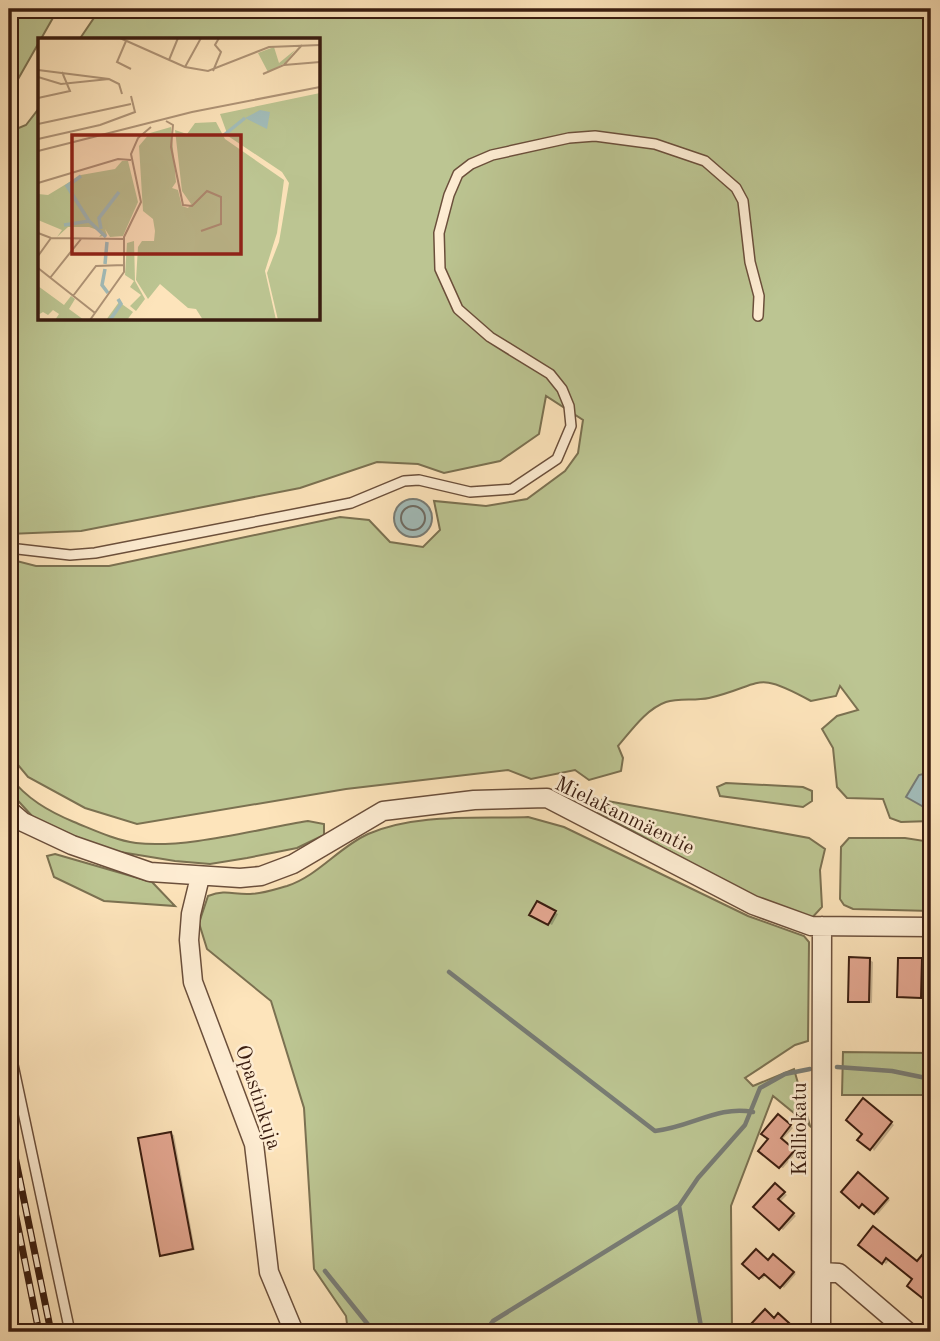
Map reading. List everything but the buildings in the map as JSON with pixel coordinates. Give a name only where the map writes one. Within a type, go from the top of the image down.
[{"type":"street","name":"Mielakanmäentie","points":[[9,810],[23,822],[72,845],[149,872],[200,877],[261,876],[293,864],[383,811],[474,800],[547,797],[753,905],[811,926],[931,927]]},
{"type":"street","name":"Opastinkuja","points":[[200,877],[191,914],[189,940],[193,982],[254,1144],[269,1272],[294,1332]]},
{"type":"street","name":"Kalliokatu","points":[[821,1332],[822,926]]},
{"type":"street","points":[[822,1272],[839,1273],[908,1332]]},
{"type":"lane","points":[[9,548],[70,555],[95,553],[351,503],[404,481],[419,480],[470,492],[512,489],[557,459],[571,426],[569,406],[562,389],[550,374],[490,337],[458,309],[447,292],[440,269],[439,233],[449,195],[458,174],[471,164],[492,155],[556,140],[595,136],[655,144],[705,161],[736,188],[743,201],[750,262],[759,296],[758,316]]},
{"type":"lane","points":[[9,1046],[70,1332]]},
{"type":"green space","points":[[9,9],[58,9],[41,38],[38,38],[38,44],[9,95]]},
{"type":"green space","points":[[100,9],[931,9],[931,821],[901,822],[890,818],[883,799],[847,798],[837,787],[833,748],[822,729],[837,716],[858,710],[840,686],[836,696],[811,701],[778,685],[759,683],[709,698],[666,702],[645,715],[618,746],[623,758],[621,771],[589,780],[575,770],[531,779],[508,770],[346,789],[137,824],[85,808],[28,777],[9,754],[9,559],[36,566],[109,566],[340,517],[369,520],[390,542],[423,547],[440,530],[434,501],[486,506],[527,499],[565,471],[578,453],[583,420],[546,396],[539,434],[500,461],[444,473],[418,464],[377,462],[300,488],[81,531],[9,534],[9,132],[26,125],[38,110],[38,320],[320,320],[320,38],[80,38]]},
{"type":"green space","points":[[9,776],[31,798],[47,809],[128,842],[155,844],[199,841],[308,821],[324,824],[324,835],[297,848],[210,864],[102,849],[33,817],[9,791]]},
{"type":"green space","points":[[726,783],[803,787],[812,791],[812,801],[803,807],[720,796],[717,787]]},
{"type":"green space","points":[[602,800],[809,838],[825,849],[820,870],[822,907],[809,921],[773,908],[598,812]]},
{"type":"green space","points":[[528,817],[564,827],[748,916],[804,936],[809,942],[808,1041],[795,1045],[745,1078],[753,1086],[794,1069],[810,1126],[773,1096],[731,1206],[732,1332],[348,1332],[346,1316],[314,1269],[304,1108],[271,1001],[207,949],[199,923],[208,896],[225,893],[255,894],[287,886],[309,875],[357,840],[387,827],[447,818]]},
{"type":"green space","points":[[849,838],[905,838],[931,842],[931,911],[853,909],[844,905],[840,899],[841,847]]},
{"type":"green space","points":[[55,854],[152,882],[175,906],[104,901],[54,877],[47,856]]},
{"type":"green space","points":[[843,1052],[931,1053],[931,1095],[842,1095]]},
{"type":"water","points":[[413,499],[426,505],[432,518],[426,531],[413,537],[400,531],[394,518],[400,505]]},
{"type":"water","points":[[931,772],[931,811],[906,797],[919,775]]},
{"type":"waterway","points":[[449,972],[655,1131],[728,1111],[753,1112]]},
{"type":"waterway","points":[[837,1067],[892,1071],[931,1079]]},
{"type":"waterway","points":[[702,1332],[679,1206],[698,1178],[745,1125],[760,1088],[785,1074],[810,1069]]},
{"type":"waterway","points":[[485,1332],[493,1321],[679,1206]]},
{"type":"waterway","points":[[325,1271],[374,1332]]},
{"type":"railway","points":[[9,1127],[51,1332]]},
{"type":"railway","points":[[9,1182],[39,1332]]}]
